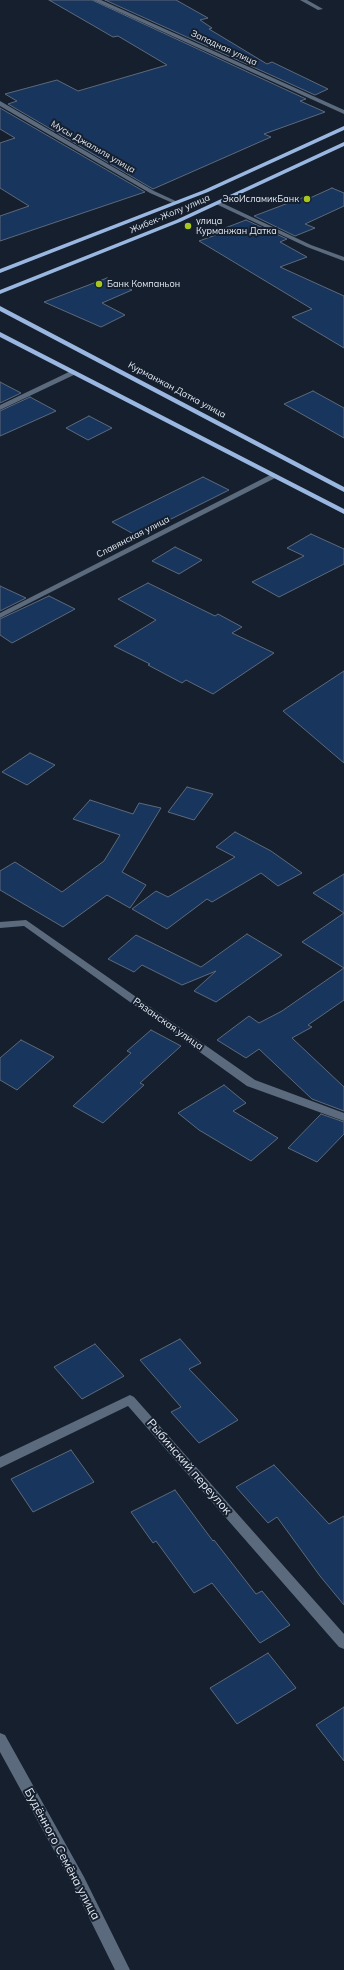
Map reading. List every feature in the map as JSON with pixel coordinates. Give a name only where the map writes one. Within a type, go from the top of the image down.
[{"type":"main road","name":"Жибек-Жолу улица","points":[[0,271],[178,203],[241,176],[344,128]]},
{"type":"main road","name":"Жибек-Жолу улица","points":[[0,292],[218,203],[344,144]]},
{"type":"main road","name":"Курманжан Датка улица","points":[[0,308],[344,490]]},
{"type":"main road","points":[[0,334],[74,374],[344,512]]},
{"type":"street","name":"Западная улица","points":[[96,0],[344,112]]},
{"type":"street","points":[[303,0],[320,9]]},
{"type":"street","name":"Мусы Джалиля улица","points":[[0,103],[152,192],[178,203]]},
{"type":"street","points":[[218,203],[309,246],[344,258]]},
{"type":"street","points":[[0,408],[74,374]]},
{"type":"street","name":"Славянская улица","points":[[0,616],[275,476]]},
{"type":"street","name":"Рязанская улица","points":[[0,924],[26,923],[250,1083],[344,1118]]},
{"type":"street","name":"Рыбинский переулок","points":[[0,1463],[130,1400],[344,1643]]},
{"type":"street","name":"Будённого Семёна улица","points":[[0,1739],[79,1882],[123,1970]]},
{"type":"building","points":[[49,0],[92,0],[306,99],[300,101],[325,112],[264,134],[271,137],[153,189],[8,104],[17,101],[5,94],[57,80],[78,91],[167,65],[118,36],[113,37]]},
{"type":"building","points":[[105,0],[176,0],[208,18],[200,20],[212,28],[209,29],[267,64],[272,62],[328,89],[315,95]]},
{"type":"building","points":[[0,108],[145,192],[0,241],[0,216],[29,206],[0,188],[0,143],[15,138],[0,129]]},
{"type":"building","points":[[332,188],[344,193],[344,206],[305,224],[315,228],[295,236],[254,216],[307,196],[310,198]]},
{"type":"building","points":[[246,220],[287,239],[280,242],[307,257],[280,267],[344,296],[344,348],[292,317],[312,309],[199,241],[216,235],[212,233]]},
{"type":"building","points":[[107,278],[132,290],[102,303],[125,315],[101,327],[44,302]]},
{"type":"building","points":[[0,382],[21,393],[0,403]]},
{"type":"building","points":[[313,391],[344,408],[344,438],[284,404]]},
{"type":"building","points":[[30,397],[56,411],[0,436],[0,411]]},
{"type":"building","points":[[89,416],[112,428],[88,440],[66,428]]},
{"type":"building","points":[[203,477],[229,490],[137,536],[112,522]]},
{"type":"building","points":[[311,534],[344,549],[344,564],[279,597],[252,582],[304,556],[287,548]]},
{"type":"building","points":[[175,547],[202,560],[179,574],[152,561]]},
{"type":"building","points":[[148,583],[215,616],[218,614],[242,627],[232,633],[274,653],[213,694],[186,680],[182,683],[148,665],[150,664],[114,646],[156,620],[118,599]]},
{"type":"building","points":[[0,586],[26,598],[0,611]]},
{"type":"building","points":[[49,596],[75,609],[12,643],[0,635],[0,619]]},
{"type":"building","points":[[344,671],[344,763],[283,711]]},
{"type":"building","points":[[30,753],[55,765],[27,785],[2,772]]},
{"type":"building","points":[[187,787],[213,794],[194,820],[168,812]]},
{"type":"building","points":[[90,800],[133,814],[139,803],[161,808],[122,872],[146,885],[130,908],[107,895],[63,927],[0,890],[0,871],[15,862],[62,892],[104,861],[120,835],[73,819]]},
{"type":"building","points":[[235,832],[271,851],[302,873],[278,886],[261,873],[212,902],[207,899],[167,929],[132,909],[156,891],[168,897],[235,857],[216,847]]},
{"type":"building","points":[[344,874],[344,913],[313,893]]},
{"type":"building","points":[[344,913],[344,968],[302,942]]},
{"type":"building","points":[[247,934],[282,955],[216,1002],[194,991],[216,971],[182,985],[142,965],[134,972],[108,959],[136,935],[201,967]]},
{"type":"building","points":[[344,968],[344,1000],[308,1025],[312,1027],[292,1038],[344,1087],[344,1111],[312,1099],[259,1049],[246,1058],[217,1040],[249,1016],[259,1023],[282,1011]]},
{"type":"building","points":[[151,1030],[181,1046],[140,1083],[144,1085],[103,1123],[73,1106],[131,1053],[127,1051]]},
{"type":"building","points":[[21,1040],[54,1057],[17,1090],[0,1080],[0,1058]]},
{"type":"building","points":[[224,1085],[246,1103],[233,1111],[278,1138],[251,1161],[199,1130],[178,1113]]},
{"type":"building","points":[[321,1114],[344,1122],[344,1134],[317,1162],[288,1148]]},
{"type":"building","points":[[180,1339],[201,1363],[189,1369],[238,1420],[199,1443],[171,1412],[181,1407],[140,1360]]},
{"type":"building","points":[[95,1344],[124,1376],[82,1399],[54,1367]]},
{"type":"building","points":[[71,1450],[94,1482],[33,1512],[11,1479]]},
{"type":"building","points":[[274,1465],[329,1524],[344,1516],[344,1605],[320,1576],[277,1517],[268,1523],[236,1487]]},
{"type":"building","points":[[175,1490],[213,1541],[214,1540],[256,1594],[262,1591],[290,1625],[260,1643],[212,1583],[194,1593],[156,1541],[153,1543],[131,1512]]},
{"type":"building","points":[[268,1653],[296,1688],[237,1724],[210,1688]]},
{"type":"building","points":[[344,1707],[344,1761],[316,1725]]},
{"type":"place","name":"ЭкоИсламикБанк","points":[[307,199]]},
{"type":"place","name":"улица Курманжан Датка","points":[[188,226]]},
{"type":"place","name":"Банк Компаньон","points":[[99,284]]}]
